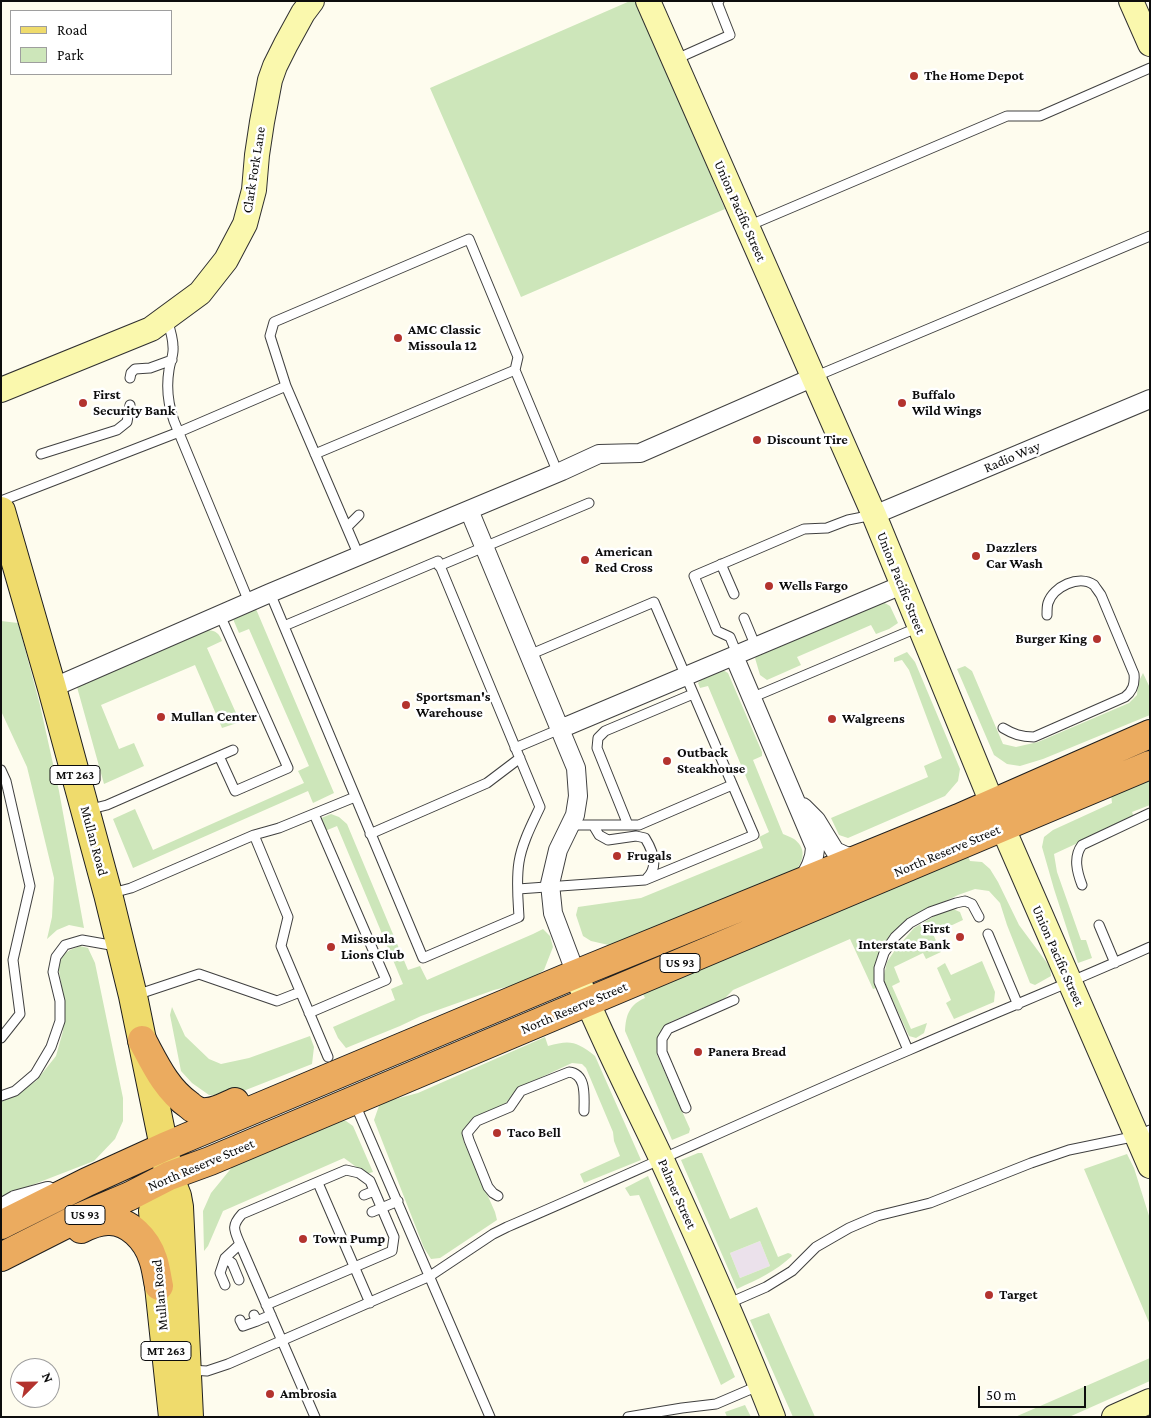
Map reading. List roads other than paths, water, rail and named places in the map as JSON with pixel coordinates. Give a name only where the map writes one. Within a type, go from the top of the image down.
[{"type":"highway","name":"North Reserve Street","points":[[1,1225],[66,1192],[164,1147],[516,1001],[576,974],[958,818],[1150,734]]},
{"type":"highway","name":"North Reserve Street","points":[[1,1257],[76,1218],[130,1196],[169,1176],[210,1161],[354,1101],[1150,765]]},
{"type":"highway","points":[[142,1040],[162,1078],[172,1092],[192,1108],[204,1113],[447,1016],[516,1001]]},
{"type":"highway","points":[[1,1267],[92,1224],[108,1221],[128,1226],[139,1235],[153,1257],[159,1286]]},
{"type":"main road","name":"Mullan Road","points":[[1,511],[108,894],[133,996],[169,1176],[179,1204],[190,1417]]},
{"type":"main road","name":"Mullan Road","points":[[169,1176],[159,1192],[154,1211],[159,1286],[173,1417]]},
{"type":"street","name":"Clark Fork Lane","points":[[1,390],[152,329],[200,293],[226,260],[245,224],[254,190],[260,130],[270,80],[286,44],[312,1]]},
{"type":"street","name":"Union Pacific Street","points":[[648,1],[874,515],[1002,828],[1070,983],[1143,1133],[1150,1166]]},
{"type":"street","points":[[1131,1],[1150,44]]},
{"type":"street","points":[[52,688],[249,602],[558,473],[599,454],[640,453],[814,377]]},
{"type":"street","name":"Radio Way","points":[[874,515],[1150,398]]},
{"type":"street","points":[[469,510],[576,768],[578,796],[575,815],[558,850],[550,884],[553,913],[576,974]]},
{"type":"street","points":[[560,729],[902,586]]},
{"type":"street","points":[[736,655],[751,698],[815,847],[811,866],[802,881]]},
{"type":"street","points":[[794,798],[816,820],[835,851],[846,856],[859,858]]},
{"type":"street","name":"Palmer Street","points":[[576,974],[587,1002],[662,1160],[761,1385],[773,1417]]},
{"type":"street","points":[[1,1208],[16,1200],[47,1191],[66,1192]]},
{"type":"street","points":[[1114,1417],[1150,1401]]},
{"type":"lane","points":[[674,60],[730,36],[717,2],[719,1]]},
{"type":"lane","points":[[747,227],[1007,116],[1040,116],[1150,68]]},
{"type":"lane","points":[[814,377],[1150,236]]},
{"type":"lane","points":[[359,556],[286,386],[270,336],[274,322],[469,239],[518,357],[515,370],[558,473]]},
{"type":"lane","points":[[166,319],[174,349],[169,369],[167,394],[170,408],[249,602]]},
{"type":"lane","points":[[130,378],[131,373],[135,369],[150,368],[172,360]]},
{"type":"lane","points":[[315,454],[515,370]]},
{"type":"lane","points":[[1,501],[179,432],[286,386]]},
{"type":"lane","points":[[41,454],[117,430],[127,422],[130,405]]},
{"type":"lane","points":[[440,566],[589,502]]},
{"type":"lane","points":[[347,527],[360,515]]},
{"type":"lane","points":[[736,655],[730,637],[717,631],[694,576],[804,529],[827,528],[848,520],[874,515]]},
{"type":"lane","points":[[270,594],[423,958],[518,917],[519,861],[528,833],[540,806],[438,561],[284,626]]},
{"type":"lane","points":[[721,564],[734,594]]},
{"type":"lane","points":[[1003,728],[1013,734],[1034,737],[1125,698],[1131,692],[1135,682],[1134,674],[1101,595],[1093,585],[1084,582],[1074,582],[1056,590],[1048,603],[1047,615]]},
{"type":"lane","points":[[518,889],[645,880],[754,835],[654,602],[529,655]]},
{"type":"lane","points":[[219,756],[235,792],[288,768],[220,615]]},
{"type":"lane","points":[[744,618],[756,647]]},
{"type":"lane","points":[[751,698],[920,627]]},
{"type":"lane","points":[[628,825],[597,748],[598,738],[605,731],[693,694]]},
{"type":"lane","points":[[515,748],[560,729]]},
{"type":"lane","points":[[85,811],[107,805],[232,750]]},
{"type":"lane","points":[[370,834],[486,783],[520,758]]},
{"type":"lane","points":[[1,770],[6,781],[30,886],[13,960],[20,1014],[1,1038]]},
{"type":"lane","points":[[570,825],[639,824],[732,785]]},
{"type":"lane","points":[[108,894],[131,888],[254,834],[279,828],[355,797]]},
{"type":"lane","points":[[1082,885],[1077,874],[1076,861],[1077,851],[1082,845],[1150,813]]},
{"type":"lane","points":[[309,1013],[386,980],[314,814]]},
{"type":"lane","points":[[593,825],[599,835],[608,840],[636,836],[645,838],[653,855],[654,865],[652,873],[645,880]]},
{"type":"lane","points":[[254,834],[288,917],[281,946],[328,1057]]},
{"type":"lane","points":[[908,1050],[879,982],[879,968],[884,953],[896,937],[910,924],[930,912],[965,901],[972,904],[979,917]]},
{"type":"lane","points":[[1099,926],[1115,963]]},
{"type":"lane","points":[[988,934],[1018,1004]]},
{"type":"lane","points":[[1,1096],[14,1091],[35,1074],[51,1047],[60,1021],[60,1001],[53,972],[56,957],[65,946],[82,940],[121,946]]},
{"type":"lane","points":[[188,1370],[207,1371],[220,1367],[370,1303],[430,1276],[493,1234],[779,1106],[1070,983],[1150,947]]},
{"type":"lane","points":[[133,996],[199,974],[277,1001],[300,992]]},
{"type":"lane","points":[[686,1108],[662,1052],[662,1039],[668,1029],[734,1000]]},
{"type":"lane","points":[[498,1196],[488,1187],[467,1133],[477,1121],[510,1107],[521,1091],[569,1072],[576,1072],[579,1075],[584,1091],[584,1111]]},
{"type":"lane","points":[[354,1101],[490,1417]]},
{"type":"lane","points":[[726,1304],[766,1288],[792,1271],[816,1247],[849,1228],[877,1216],[930,1203],[1069,1150],[1143,1133]]},
{"type":"lane","points":[[266,1305],[392,1251],[394,1237],[370,1181],[359,1173],[346,1170],[242,1214],[235,1222],[234,1230],[266,1305],[271,1315],[314,1417]]},
{"type":"lane","points":[[318,1182],[370,1303]]},
{"type":"lane","points":[[364,1195],[374,1191]]},
{"type":"lane","points":[[372,1212],[398,1201]]},
{"type":"lane","points":[[329,1209],[339,1205]]},
{"type":"lane","points":[[337,1227],[346,1222]]},
{"type":"lane","points":[[380,1229],[389,1225]]},
{"type":"lane","points":[[344,1244],[354,1240]]},
{"type":"lane","points":[[225,1285],[220,1273],[225,1258],[240,1244]]},
{"type":"lane","points":[[225,1258],[232,1263],[239,1280]]},
{"type":"lane","points":[[240,1320],[243,1326],[255,1318],[271,1315]]},
{"type":"lane","points":[[628,1417],[716,1404],[761,1385]]},
{"type":"place","name":"The Home Depot","points":[[914,76]]},
{"type":"place","name":"AMC Classic Missoula 12","points":[[398,338]]},
{"type":"place","name":"First Security Bank","points":[[83,403]]},
{"type":"place","name":"Buffalo Wild Wings","points":[[902,403]]},
{"type":"place","name":"Discount Tire","points":[[757,440]]},
{"type":"place","name":"Dazzlers Car Wash","points":[[976,556]]},
{"type":"place","name":"American Red Cross","points":[[585,560]]},
{"type":"place","name":"Wells Fargo","points":[[769,586]]},
{"type":"place","name":"Burger King","points":[[1097,639]]},
{"type":"place","name":"Sportsman's Warehouse","points":[[406,705]]},
{"type":"place","name":"Mullan Center","points":[[161,717]]},
{"type":"place","name":"Walgreens","points":[[832,719]]},
{"type":"place","name":"Outback Steakhouse","points":[[667,761]]},
{"type":"place","name":"Frugals","points":[[617,856]]},
{"type":"place","name":"First Interstate Bank","points":[[960,937]]},
{"type":"place","name":"Missoula Lions Club","points":[[331,947]]},
{"type":"place","name":"Panera Bread","points":[[698,1052]]},
{"type":"place","name":"Taco Bell","points":[[497,1133]]},
{"type":"place","name":"Town Pump","points":[[303,1239]]},
{"type":"place","name":"Target","points":[[989,1295]]},
{"type":"place","name":"Ambrosia","points":[[270,1394]]}]
